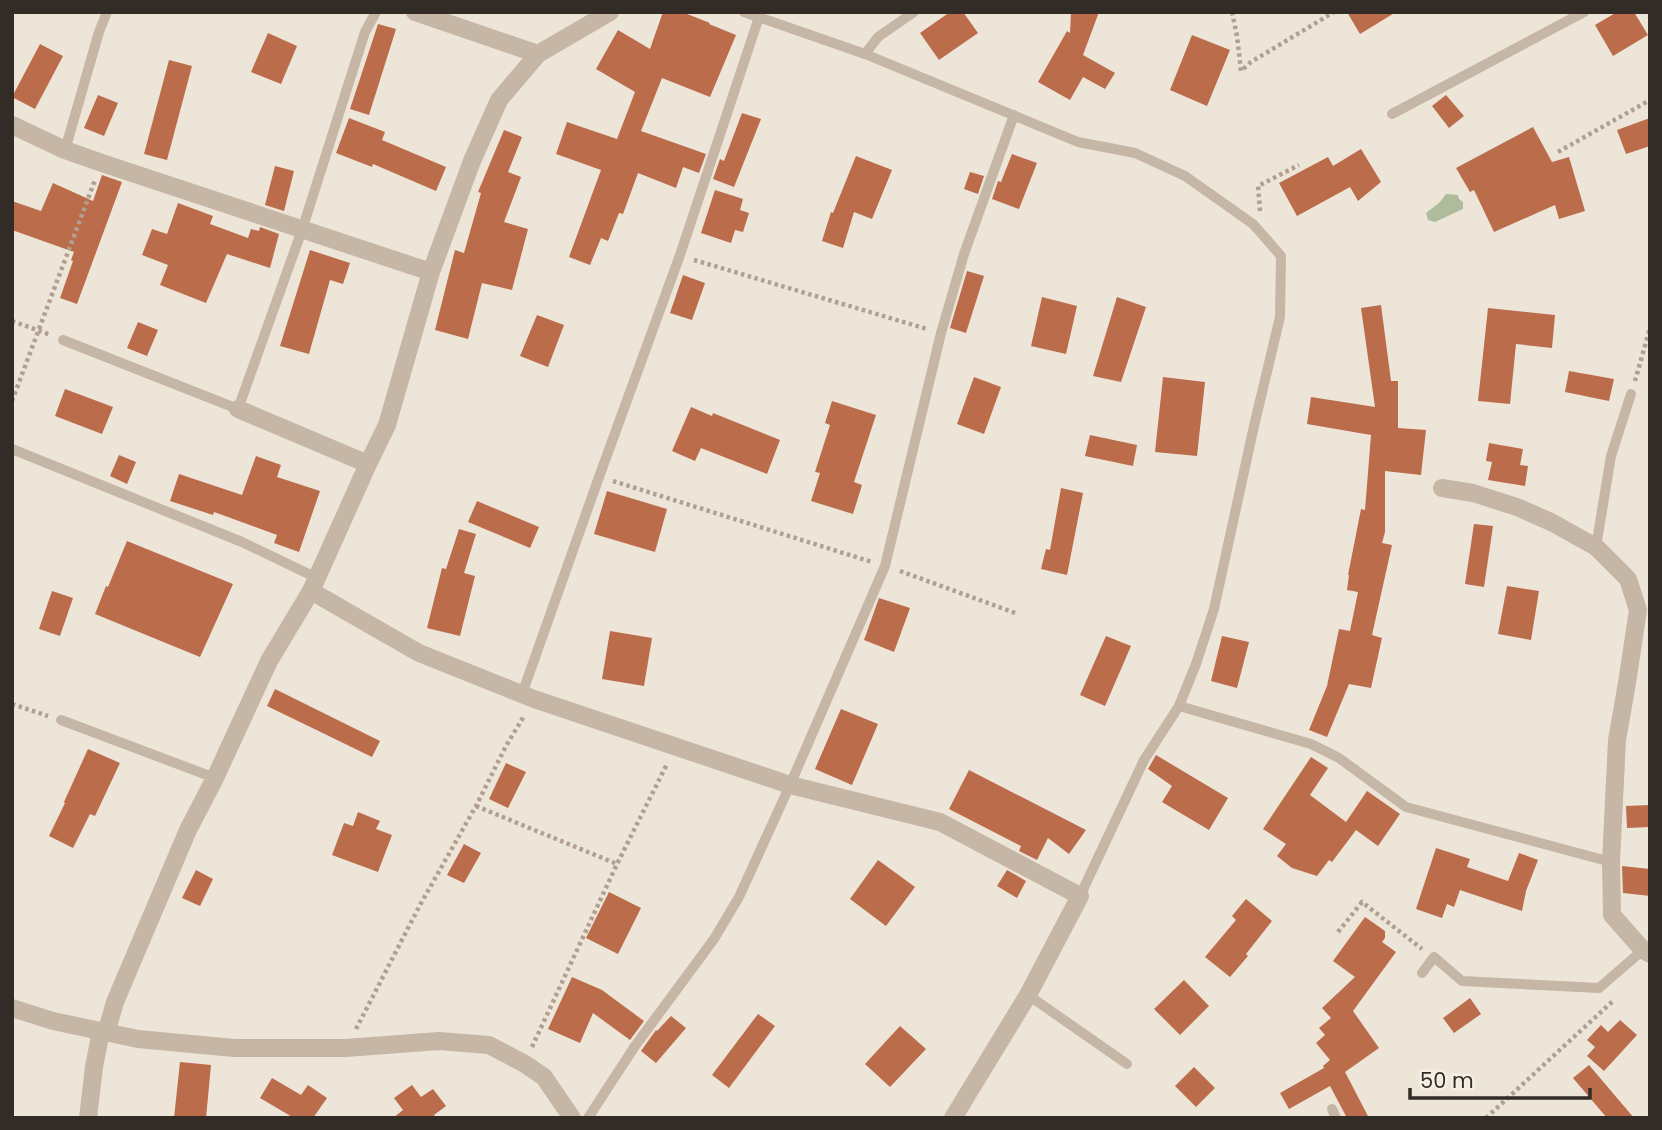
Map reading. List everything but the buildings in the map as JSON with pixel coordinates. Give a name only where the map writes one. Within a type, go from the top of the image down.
[{"type":"street","points":[[415,12],[538,54]]},
{"type":"street","points":[[88,1118],[94,1067],[115,1002],[188,830],[269,661],[314,585],[387,425],[431,272],[472,161],[499,100],[538,54],[610,12]]},
{"type":"street","points":[[12,125],[65,150],[102,163],[431,272]]},
{"type":"street","points":[[238,409],[368,464]]},
{"type":"street","points":[[1442,488],[1473,493],[1517,507],[1596,547],[1628,579],[1644,609],[1617,740],[1611,862],[1612,915],[1646,952]]},
{"type":"street","points":[[314,585],[419,653],[528,696],[790,785],[940,822],[1080,896],[1028,995],[953,1118]]},
{"type":"street","points":[[12,1008],[52,1021],[138,1039],[234,1048],[346,1048],[439,1041],[489,1045],[544,1077],[572,1118]]},
{"type":"lane","points":[[65,150],[107,12]]},
{"type":"lane","points":[[63,340],[238,409],[302,230],[365,32],[376,12]]},
{"type":"lane","points":[[744,12],[864,54],[1078,142],[1135,153],[1185,176],[1254,224],[1281,256],[1280,317],[1214,609],[1179,706],[1144,760],[1080,896]]},
{"type":"lane","points":[[864,54],[878,37],[914,12]]},
{"type":"lane","points":[[1392,114],[1584,12]]},
{"type":"lane","points":[[528,696],[598,477],[680,255],[760,17]]},
{"type":"lane","points":[[588,1118],[635,1046],[714,939],[739,897],[885,566],[941,333],[964,254],[1014,115]]},
{"type":"lane","points":[[1596,547],[1611,456],[1632,394]]},
{"type":"lane","points":[[12,449],[242,542],[314,585]]},
{"type":"lane","points":[[1179,706],[1311,744],[1339,758],[1406,807],[1611,862]]},
{"type":"lane","points":[[61,720],[215,778]]},
{"type":"lane","points":[[1422,973],[1434,957],[1462,981],[1599,988],[1646,952]]},
{"type":"lane","points":[[1028,995],[1127,1064]]},
{"type":"path","points":[[1232,12],[1241,71],[1251,62],[1334,12]]},
{"type":"path","points":[[1558,152],[1650,100]]},
{"type":"path","points":[[12,401],[102,163]]},
{"type":"path","points":[[1254,224],[1260,211],[1258,186],[1298,165]]},
{"type":"path","points":[[680,255],[941,333]]},
{"type":"path","points":[[12,321],[63,340]]},
{"type":"path","points":[[1632,394],[1650,328]]},
{"type":"path","points":[[598,477],[885,566],[1018,614]]},
{"type":"path","points":[[346,1048],[420,905],[476,806],[528,696]]},
{"type":"path","points":[[12,704],[61,720]]},
{"type":"path","points":[[524,1064],[617,864],[676,746]]},
{"type":"path","points":[[476,806],[617,864]]},
{"type":"path","points":[[1338,932],[1362,902],[1434,957]]},
{"type":"path","points":[[1486,1118],[1629,985],[1629,977],[1624,967]]},
{"type":"green space","points":[[1446,194],[1458,195],[1463,202],[1463,209],[1435,222],[1428,220],[1426,213]]}]
